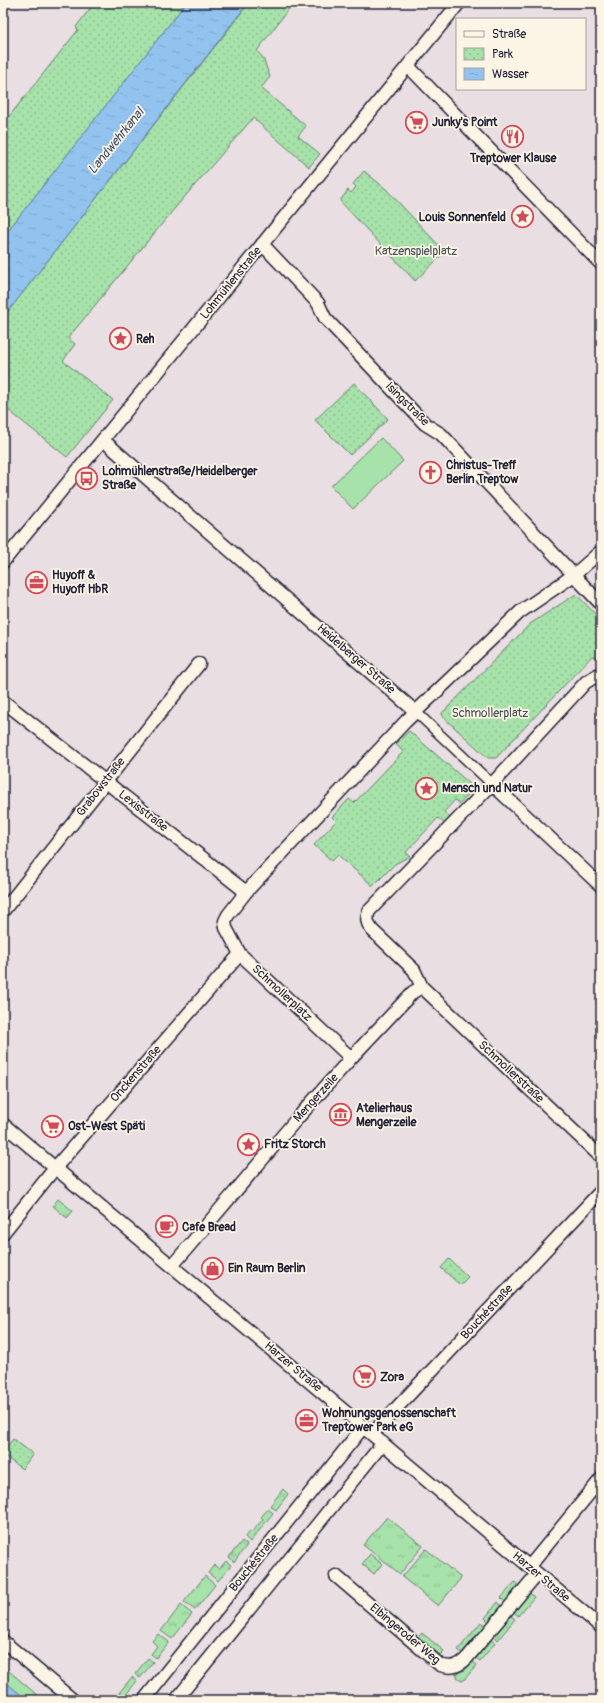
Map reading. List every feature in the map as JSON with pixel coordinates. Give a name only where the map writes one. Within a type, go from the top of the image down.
[{"type":"street","name":"Lohmühlenstraße","points":[[3,562],[459,3]]},
{"type":"street","points":[[408,66],[601,264]]},
{"type":"street","name":"Isingstraße","points":[[262,244],[318,303],[326,318],[404,402],[425,424],[441,434],[574,575]]},
{"type":"street","name":"Heidelberger Straße","points":[[103,440],[416,712],[601,886]]},
{"type":"street","name":"Schmollerplatz","points":[[351,1058],[240,954],[226,928],[225,921],[246,892],[416,712],[520,612],[574,575],[601,551]]},
{"type":"street","points":[[574,575],[601,604]]},
{"type":"street","name":"Grabowstraße","points":[[3,911],[199,664]]},
{"type":"street","points":[[351,1058],[412,992],[422,986],[414,970],[367,924],[367,917],[374,906],[492,784],[586,682],[601,673]]},
{"type":"street","name":"Lexisstraße","points":[[3,701],[246,892]]},
{"type":"street","name":"Onckenstraße","points":[[3,1233],[55,1168],[240,954]]},
{"type":"street","name":"Schmollerstraße","points":[[422,986],[601,1157]]},
{"type":"street","name":"Mengerzeile","points":[[172,1266],[351,1058]]},
{"type":"street","name":"Harzer Straße","points":[[3,1124],[601,1627]]},
{"type":"street","name":"Bouchéstraße","points":[[144,1700],[368,1430],[601,1191]]},
{"type":"street","name":"Bouchéstraße","points":[[176,1700],[383,1443]]},
{"type":"street","name":"Elbingeroder Weg","points":[[336,1576],[440,1665],[454,1667],[469,1656],[601,1479]]},
{"type":"street","points":[[3,1641],[74,1700]]},
{"type":"green space","points":[[94,3],[186,3],[3,237],[3,124],[78,30],[76,27]]},
{"type":"green space","points":[[249,3],[293,3],[257,51],[263,58],[270,77],[261,88],[306,126],[298,136],[320,154],[309,167],[253,118],[175,208],[68,338],[75,344],[63,361],[113,400],[67,457],[3,406],[3,318]]},
{"type":"green space","name":"Katzenspielplatz","points":[[364,171],[386,189],[445,252],[415,281],[340,201],[348,190],[351,193],[356,187],[353,184]]},
{"type":"green space","points":[[354,383],[388,419],[350,455],[315,420]]},
{"type":"green space","points":[[381,438],[403,461],[353,509],[331,486]]},
{"type":"green space","name":"Schmollerplatz","points":[[576,594],[601,620],[601,657],[592,656],[496,758],[488,758],[443,717],[442,713],[530,624]]},
{"type":"green space","name":"Schmollerplatz","points":[[409,731],[470,784],[472,788],[460,804],[455,800],[444,812],[451,819],[446,825],[438,818],[406,852],[410,856],[395,864],[373,886],[338,855],[332,861],[314,845],[336,821],[332,817],[349,799],[354,803],[403,752],[396,744]]},
{"type":"green space","points":[[58,1199],[73,1211],[67,1218],[53,1206]]},
{"type":"green space","points":[[449,1259],[468,1277],[460,1285],[441,1268]]},
{"type":"green space","points":[[13,1439],[33,1454],[22,1469],[3,1455],[3,1452]]},
{"type":"green space","points":[[283,1489],[288,1494],[276,1510],[270,1506]]},
{"type":"green space","points":[[268,1509],[273,1513],[250,1542],[245,1537],[250,1531],[252,1532],[263,1519],[261,1517]]},
{"type":"green space","points":[[387,1517],[423,1546],[400,1574],[363,1545]]},
{"type":"green space","points":[[242,1541],[247,1545],[234,1562],[229,1557]]},
{"type":"green space","points":[[426,1549],[461,1578],[438,1606],[402,1577]]},
{"type":"green space","points":[[370,1554],[382,1564],[374,1574],[362,1564]]},
{"type":"green space","points":[[226,1561],[231,1565],[218,1581],[208,1573],[214,1565],[219,1569]]},
{"type":"green space","points":[[205,1576],[215,1585],[195,1610],[184,1602]]},
{"type":"green space","points":[[515,1582],[519,1586],[505,1602],[501,1598]]},
{"type":"green space","points":[[530,1593],[534,1597],[518,1616],[514,1612]]},
{"type":"green space","points":[[498,1602],[502,1606],[489,1622],[485,1618]]},
{"type":"green space","points":[[181,1605],[192,1614],[172,1639],[161,1631]]},
{"type":"green space","points":[[511,1616],[515,1619],[498,1640],[494,1636]]},
{"type":"green space","points":[[481,1622],[486,1625],[462,1653],[458,1650]]},
{"type":"green space","points":[[422,1633],[444,1651],[440,1655],[418,1637]]},
{"type":"green space","points":[[158,1634],[169,1642],[156,1658],[151,1654],[157,1646],[152,1641]]},
{"type":"green space","points":[[491,1640],[495,1643],[480,1661],[476,1658]]},
{"type":"green space","points":[[148,1658],[153,1662],[140,1678],[135,1674]]},
{"type":"green space","points":[[473,1662],[477,1665],[463,1681],[457,1677],[457,1673],[465,1670]]},
{"type":"green space","points":[[3,1666],[43,1700],[27,1700],[3,1680]]},
{"type":"green space","points":[[132,1677],[137,1681],[124,1697],[119,1693]]},
{"type":"water","name":"Landwehrkanal","points":[[186,3],[248,3],[3,318],[3,237]]},
{"type":"water","points":[[3,1680],[27,1700],[3,1700]]},
{"type":"place","name":"Junky's Point","points":[[416,122]]},
{"type":"place","name":"Treptower Klause","points":[[513,137]]},
{"type":"place","name":"Louis Sonnenfeld","points":[[522,217]]},
{"type":"place","name":"Reh","points":[[120,339]]},
{"type":"place","name":"Christus-Treff Berlin Treptow","points":[[430,472]]},
{"type":"place","name":"Lohmühlenstraße/Heidelberger Straße","points":[[86,478]]},
{"type":"place","name":"Huyoff & Huyoff HbR","points":[[36,582]]},
{"type":"place","name":"Mensch und Natur","points":[[427,788]]},
{"type":"place","name":"Atelierhaus Mengerzeile","points":[[341,1115]]},
{"type":"place","name":"Ost-West Späti","points":[[53,1126]]},
{"type":"place","name":"Fritz Storch","points":[[248,1144]]},
{"type":"place","name":"Cafe Bread","points":[[166,1227]]},
{"type":"place","name":"Ein Raum Berlin","points":[[212,1268]]},
{"type":"place","name":"Zora","points":[[364,1377]]},
{"type":"place","name":"Wohnungsgenossenschaft Treptower Park eG","points":[[307,1420]]}]
